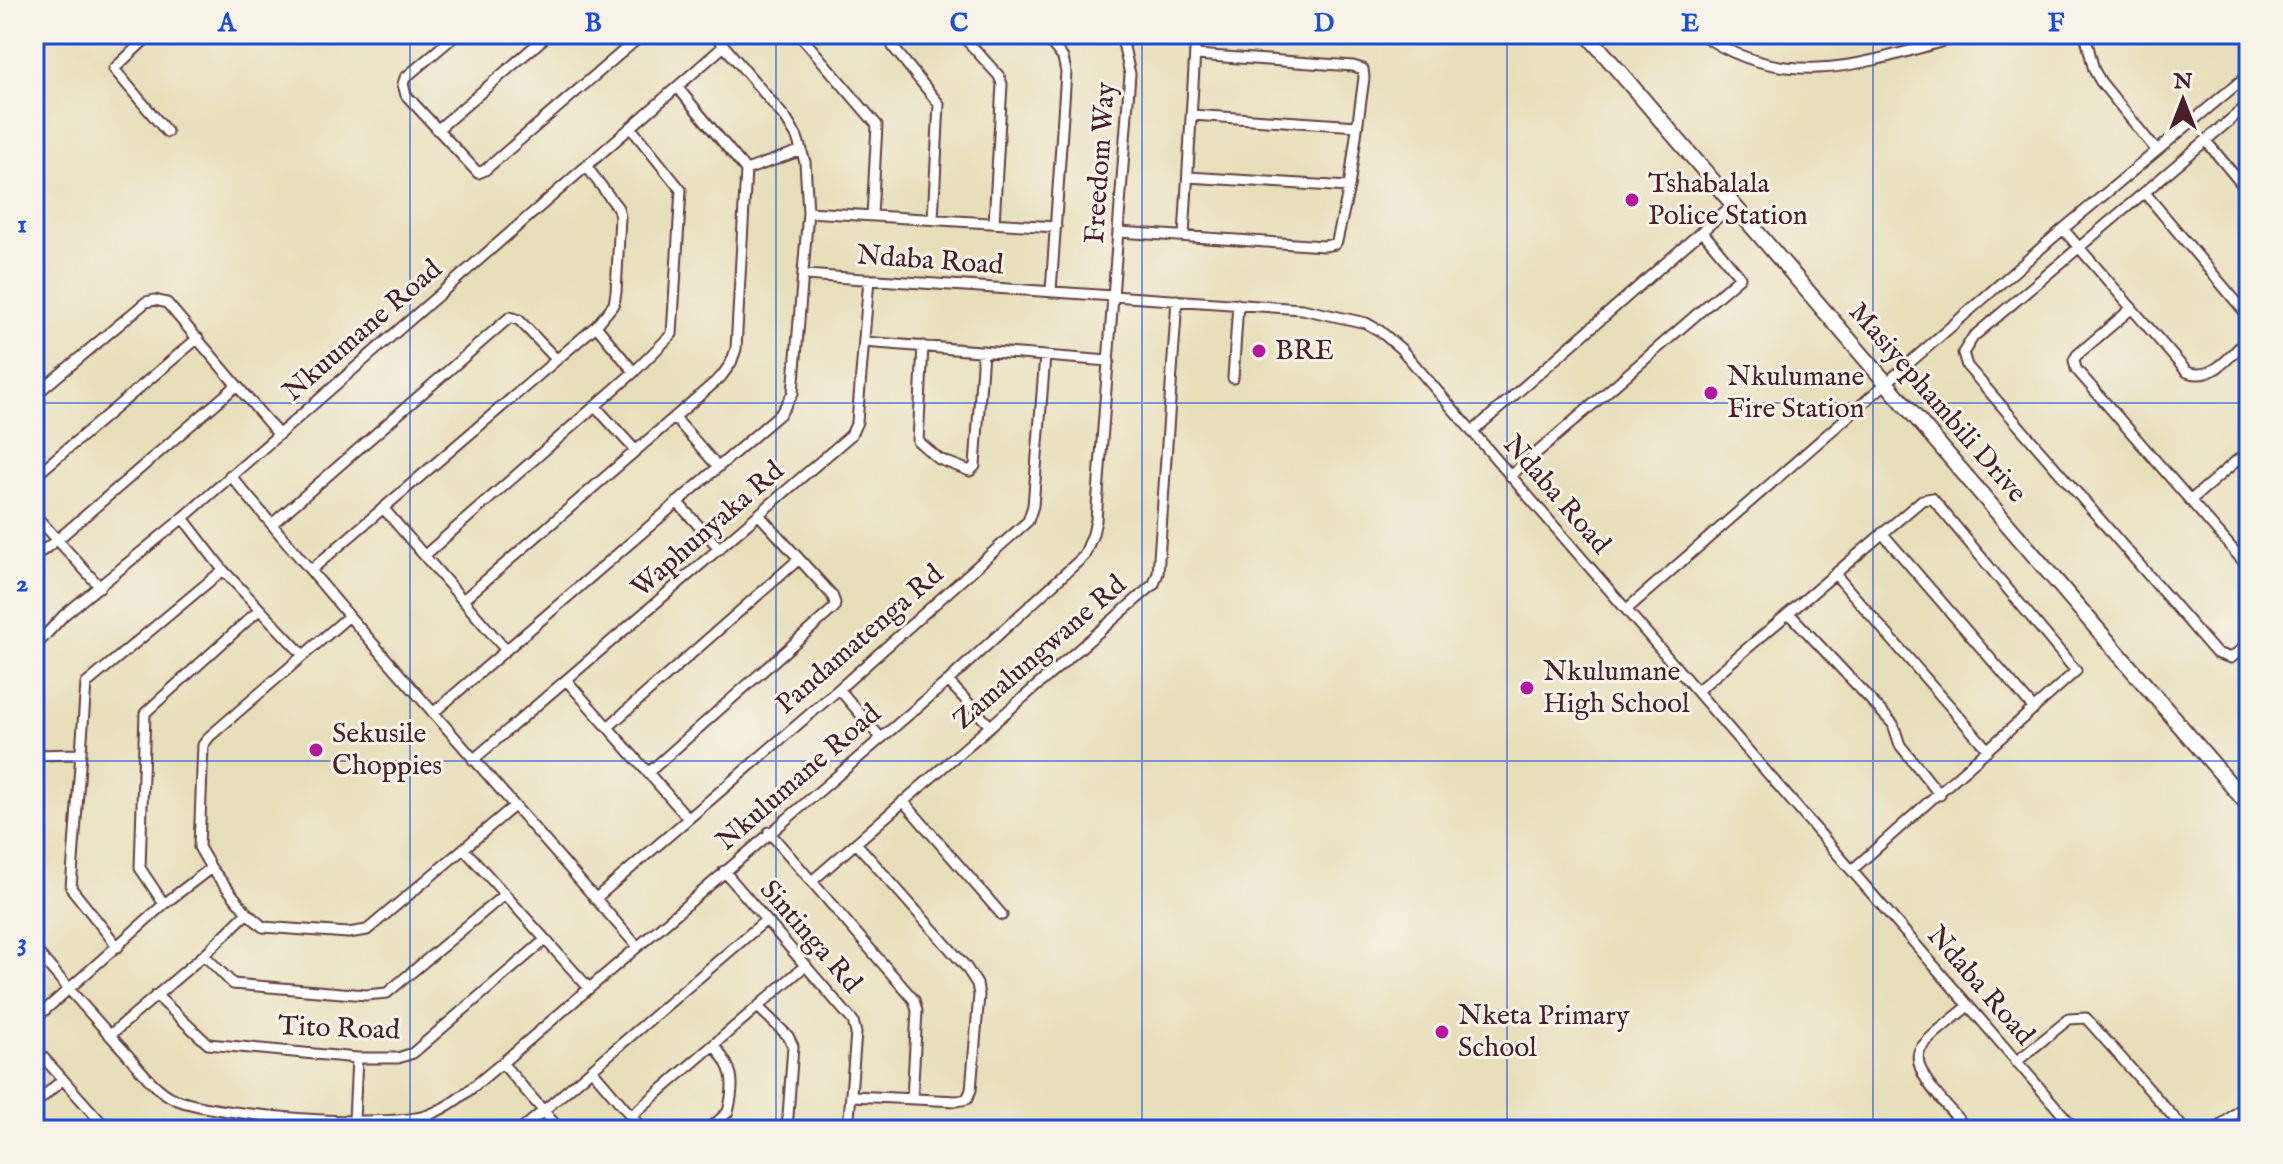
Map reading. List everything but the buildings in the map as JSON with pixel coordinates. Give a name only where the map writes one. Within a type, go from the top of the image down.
[{"type":"main road","name":"Masiyephambili Drive","points":[[1587,34],[2249,806]]},
{"type":"street","points":[[151,34],[114,69],[167,132]]},
{"type":"street","points":[[457,34],[405,78],[403,84],[406,95],[437,130],[474,171],[482,172],[637,36]]},
{"type":"street","points":[[437,130],[549,34]]},
{"type":"street","points":[[433,713],[781,413],[789,401],[795,385],[805,275],[808,212],[807,175],[802,150],[786,119],[714,34]]},
{"type":"street","points":[[799,34],[877,125],[872,216]]},
{"type":"street","points":[[898,34],[893,40],[893,47],[939,104],[933,219]]},
{"type":"street","points":[[961,34],[999,76],[1002,84],[994,223]]},
{"type":"street","points":[[1044,34],[1063,58],[1066,72],[1051,291]]},
{"type":"street","name":"Freedom Way","points":[[1114,296],[1130,74],[1127,49],[1121,34]]},
{"type":"street","points":[[1184,236],[1196,34]]},
{"type":"street","points":[[1701,34],[1728,51],[1755,61],[1826,70],[1968,34]]},
{"type":"street","points":[[2085,34],[2094,70],[2101,82],[2156,150]]},
{"type":"street","name":"Nkuumane Road","points":[[34,652],[64,615],[183,518],[724,46]]},
{"type":"street","points":[[1119,232],[1330,246],[1339,236],[1349,187],[1364,73],[1359,67],[1196,55]]},
{"type":"street","points":[[1627,609],[2063,229],[2249,74]]},
{"type":"street","points":[[463,600],[721,377],[734,355],[746,170],[678,88]]},
{"type":"street","points":[[2249,104],[1964,347],[1964,361],[2216,653],[2231,658],[2249,643]]},
{"type":"street","points":[[1192,115],[1357,126]]},
{"type":"street","points":[[425,555],[634,372],[672,334],[681,194],[679,184],[631,128]]},
{"type":"street","points":[[2206,141],[2249,193]]},
{"type":"street","points":[[746,170],[802,150]]},
{"type":"street","points":[[311,570],[596,326],[614,304],[620,217],[618,208],[586,166]]},
{"type":"street","points":[[1188,177],[1349,187]]},
{"type":"street","points":[[2145,193],[2249,317]]},
{"type":"street","points":[[1472,432],[1734,204]]},
{"type":"street","points":[[808,212],[1056,227]]},
{"type":"street","points":[[2063,229],[2184,370],[2195,375],[2215,369],[2249,337]]},
{"type":"street","points":[[1510,476],[1740,277],[1702,231]]},
{"type":"street","name":"Ndaba Road","points":[[805,275],[1327,312],[1366,323],[1380,331],[1401,349],[2076,1130]]},
{"type":"street","name":"Waphunyaka Rd","points":[[473,760],[760,516],[854,431],[869,279]]},
{"type":"street","name":"Nkulumane Road","points":[[306,1117],[404,1121],[451,1104],[948,681],[1076,566],[1089,545],[1096,520],[1114,296]]},
{"type":"street","points":[[34,395],[146,302],[155,300],[167,303],[278,434]]},
{"type":"street","name":"Zamalungwane Rd","points":[[812,881],[1157,579],[1177,300]]},
{"type":"street","points":[[1233,378],[1238,304]]},
{"type":"street","points":[[2132,308],[2077,355],[2074,366],[2249,568]]},
{"type":"street","points":[[272,524],[510,317],[519,320],[556,359]]},
{"type":"street","points":[[596,326],[634,372]]},
{"type":"street","points":[[34,477],[198,338]]},
{"type":"street","points":[[864,342],[1109,361]]},
{"type":"street","points":[[923,346],[918,441],[939,459],[970,471],[975,466],[983,351]]},
{"type":"street","name":"Pandamatenga Rd","points":[[595,899],[1028,521],[1033,506],[1045,356]]},
{"type":"street","points":[[34,557],[236,386]]},
{"type":"street","points":[[595,406],[636,451]]},
{"type":"street","points":[[675,418],[718,467]]},
{"type":"street","points":[[2192,499],[2249,450]]},
{"type":"street","points":[[230,475],[473,760],[636,945]]},
{"type":"street","points":[[1697,691],[1922,500],[1932,498],[2074,668],[2074,675],[1852,870]]},
{"type":"street","points":[[677,502],[720,549]]},
{"type":"street","points":[[384,509],[505,649]]},
{"type":"street","points":[[34,514],[100,587]]},
{"type":"street","points":[[649,772],[831,612],[835,603],[832,595],[760,516]]},
{"type":"street","points":[[183,518],[223,570],[303,655]]},
{"type":"street","points":[[1882,533],[2034,709]]},
{"type":"street","points":[[2240,558],[2249,551]]},
{"type":"street","points":[[608,727],[799,559]]},
{"type":"street","points":[[118,947],[71,888],[86,684],[223,570]]},
{"type":"street","points":[[1835,574],[1988,750]]},
{"type":"street","points":[[164,904],[140,868],[145,713],[259,610]]},
{"type":"street","points":[[1789,613],[1893,724],[1900,745],[1940,795]]},
{"type":"street","points":[[349,616],[203,745],[198,842],[211,868],[247,913],[263,927],[348,933],[367,930],[514,806]]},
{"type":"street","points":[[567,681],[688,818]]},
{"type":"street","points":[[948,681],[990,726]]},
{"type":"street","points":[[839,689],[880,737]]},
{"type":"street","points":[[34,755],[79,754]]},
{"type":"street","points":[[903,801],[1002,915]]},
{"type":"street","points":[[769,832],[914,1000],[917,1011],[912,1099]]},
{"type":"street","points":[[852,1096],[957,1101],[970,1095],[978,990],[974,979],[957,957],[856,843]]},
{"type":"street","points":[[464,849],[588,987]]},
{"type":"street","points":[[34,1020],[164,904],[211,868]]},
{"type":"street","name":"Sintinga Rd","points":[[724,871],[850,1016],[855,1026],[848,1130]]},
{"type":"street","points":[[204,955],[233,984],[366,995],[387,993],[505,894]]},
{"type":"street","points":[[110,1035],[204,955],[247,913]]},
{"type":"street","points":[[521,1130],[766,920]]},
{"type":"street","name":"Tito Road","points":[[156,995],[208,1044],[357,1058],[398,1058],[413,1053],[545,940]]},
{"type":"street","points":[[34,948],[145,1074],[173,1099],[208,1108],[306,1117],[305,1130]]},
{"type":"street","points":[[631,1116],[806,965]]},
{"type":"street","points":[[1968,1006],[1922,1046],[1918,1060],[1921,1073],[1968,1130]]},
{"type":"street","points":[[758,1007],[788,1036],[793,1046],[787,1130]]},
{"type":"street","points":[[2016,1062],[2069,1019],[2086,1018],[2185,1130]]},
{"type":"street","points":[[708,1130],[728,1112],[732,1073],[714,1045]]},
{"type":"street","points":[[34,1047],[108,1130]]},
{"type":"street","points":[[354,1120],[357,1058]]},
{"type":"street","points":[[502,1063],[560,1130]]},
{"type":"street","points":[[592,1070],[643,1130]]},
{"type":"street","points":[[34,1105],[63,1079]]},
{"type":"street","points":[[2216,1130],[2249,1102]]},
{"type":"place","name":"Tshabalala Police Station","points":[[1632,200]]},
{"type":"place","name":"BRE","points":[[1259,351]]},
{"type":"place","name":"Nkulumane Fire Station","points":[[1711,393]]},
{"type":"place","name":"Nkulumane High School","points":[[1527,688]]},
{"type":"place","name":"Sekusile Choppies","points":[[316,750]]},
{"type":"place","name":"Nketa Primary School","points":[[1442,1032]]}]
